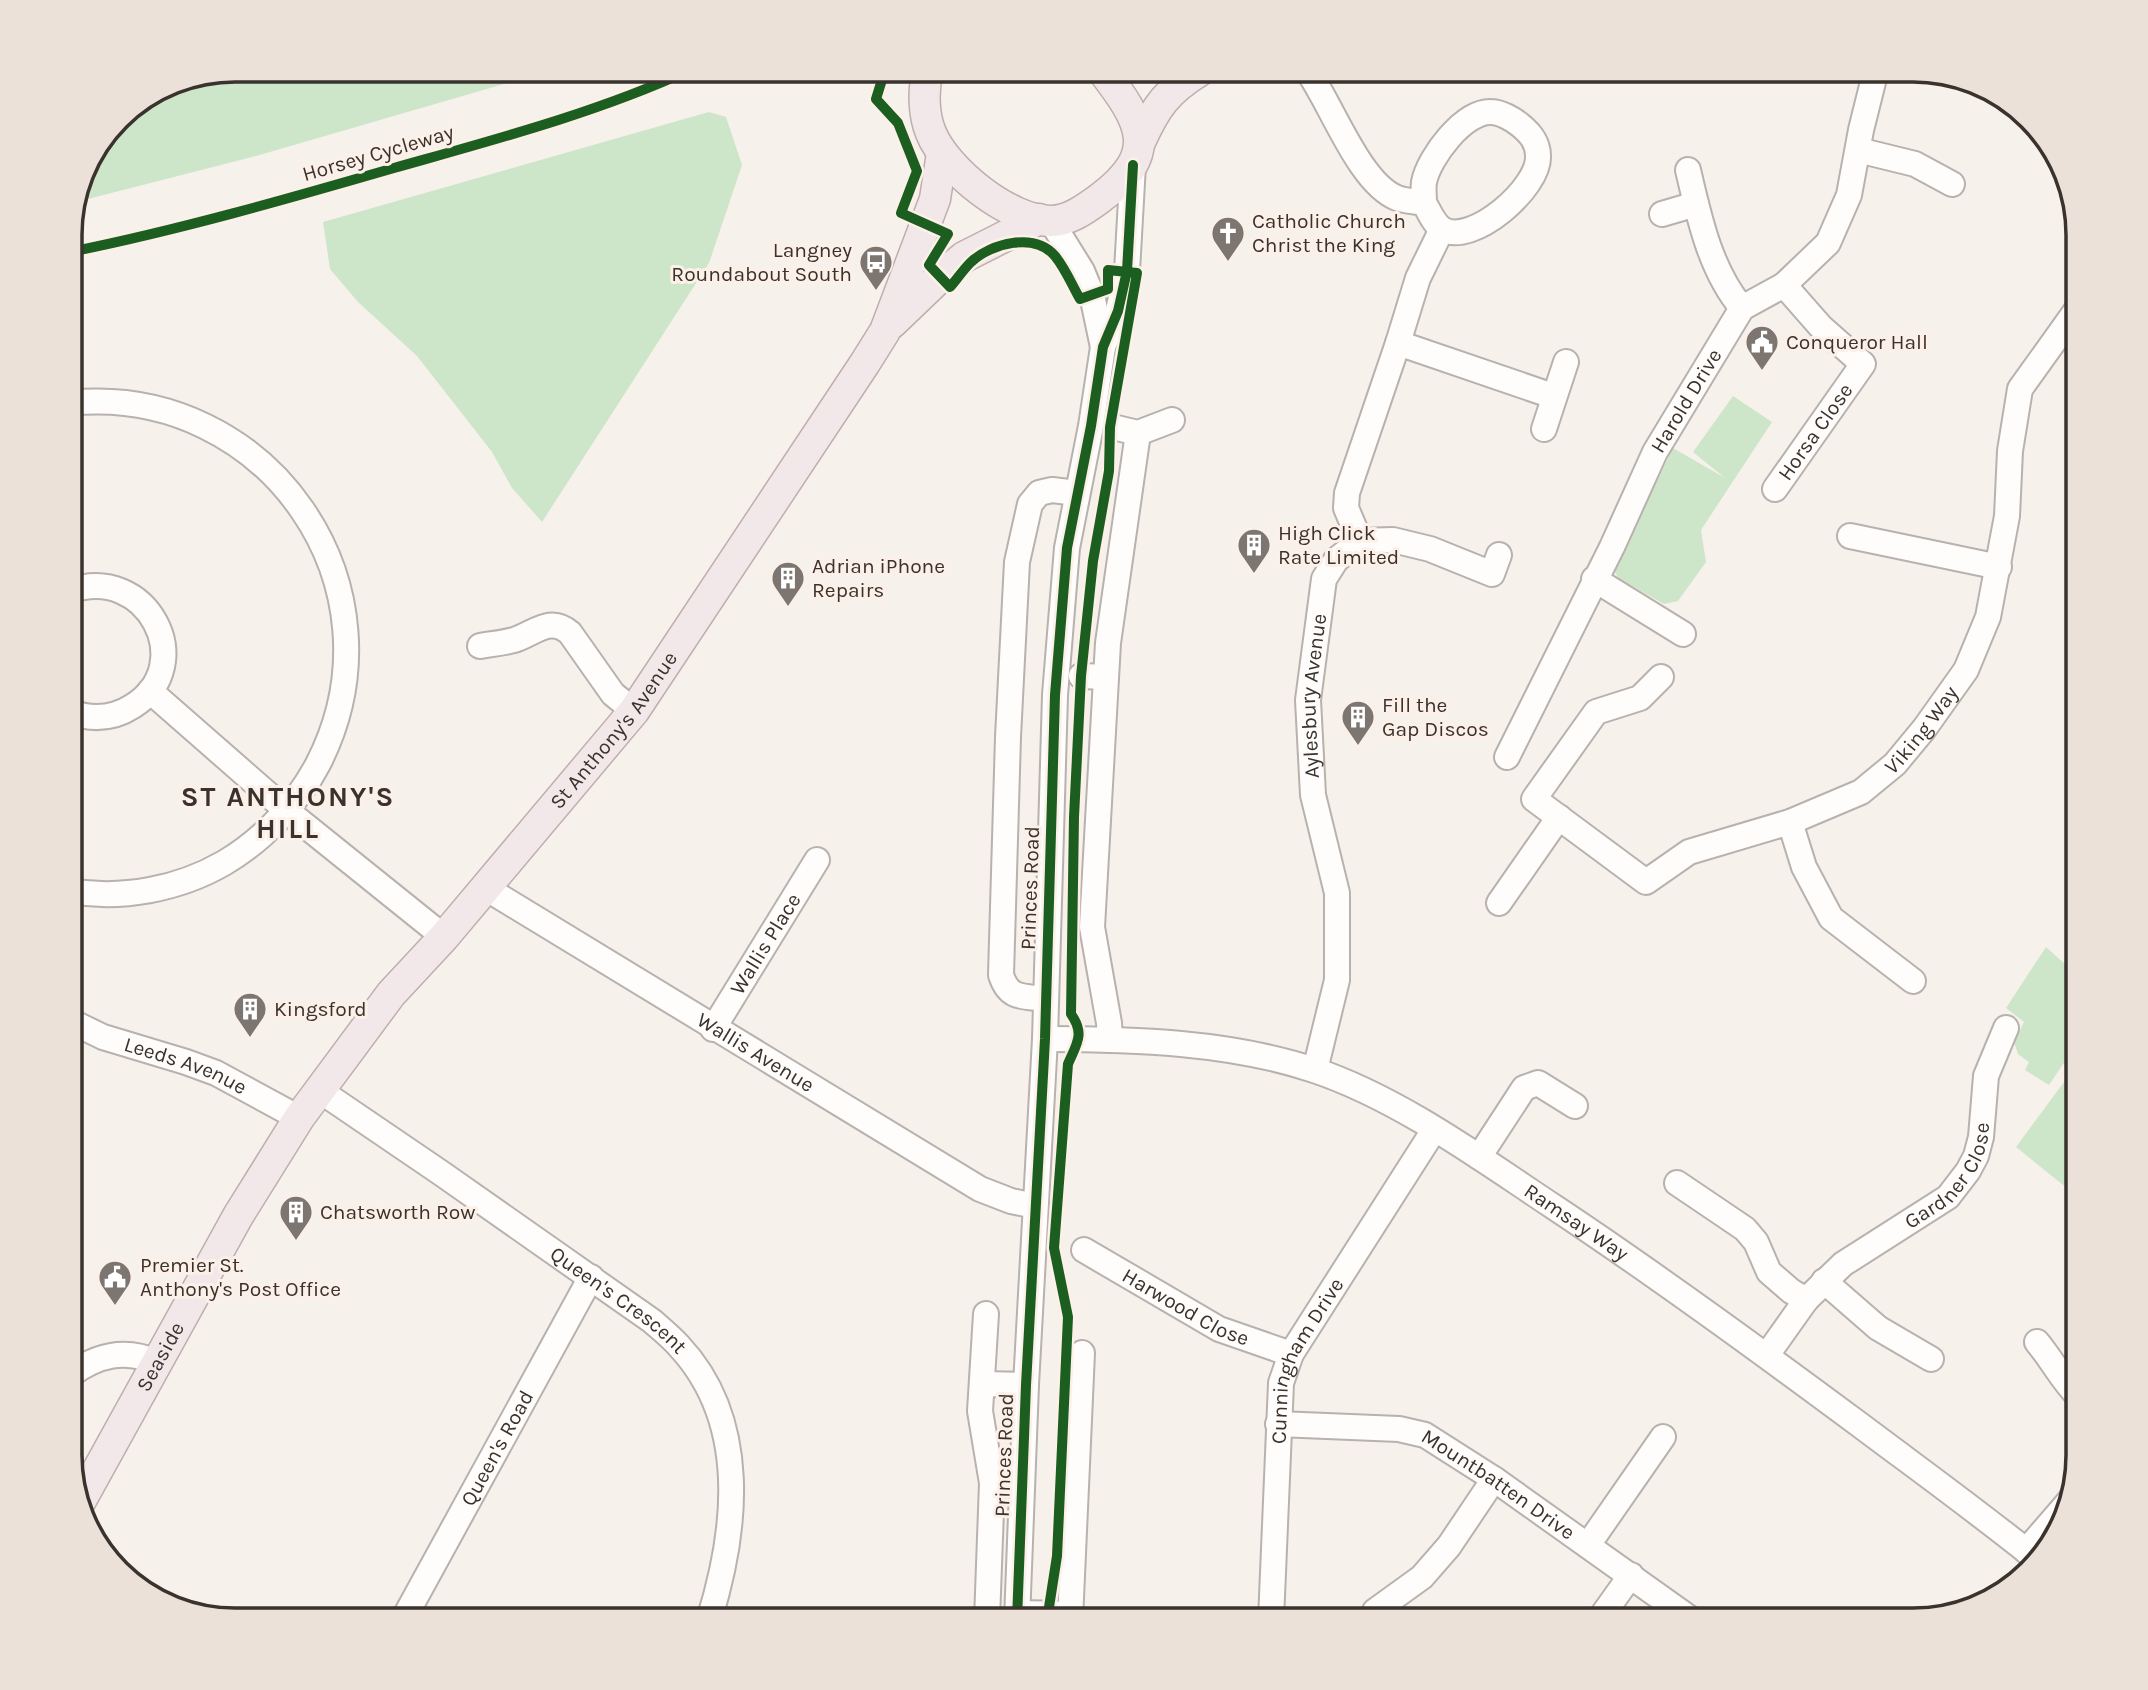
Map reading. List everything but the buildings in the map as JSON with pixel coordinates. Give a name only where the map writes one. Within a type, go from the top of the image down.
[{"type":"main road","points":[[926,82],[925,108],[931,132],[942,153],[985,196],[1006,208],[1045,220]]},
{"type":"main road","points":[[1111,82],[1128,104],[1136,121],[1136,153]]},
{"type":"main road","name":"St Anthony's Avenue","points":[[884,331],[964,257],[1045,220],[1064,219],[1110,191],[1136,153],[1153,113],[1172,89],[1182,82]]},
{"type":"main road","name":"St Anthony's Avenue","points":[[309,1105],[391,994],[591,765],[634,711],[687,634],[884,331],[935,200],[942,153]]},
{"type":"main road","name":"Seaside","points":[[85,1481],[156,1362],[237,1216],[309,1105]]},
{"type":"street","points":[[1321,82],[1348,141],[1380,187],[1397,198],[1424,203]]},
{"type":"street","points":[[1688,170],[1718,271],[1742,308],[1784,285],[1828,243],[1849,195],[1873,82]]},
{"type":"street","points":[[1491,112],[1513,120],[1530,133],[1535,141],[1539,158],[1533,175],[1524,189],[1484,224],[1458,233],[1442,229],[1424,203],[1424,181],[1433,160],[1455,129],[1474,117],[1491,112]]},
{"type":"street","points":[[1858,150],[1915,164],[1952,184]]},
{"type":"street","name":"Princes Road","points":[[1018,1608],[1026,1385],[1045,1039],[1055,695],[1067,548],[1103,347],[1118,311],[1127,271],[1136,153]]},
{"type":"street","points":[[1661,214],[1696,204]]},
{"type":"street","name":"Princes Road","points":[[1045,220],[1082,271],[1092,295],[1103,347]]},
{"type":"street","points":[[1442,229],[1418,278],[1347,493],[1346,508],[1360,541],[1393,540],[1430,549],[1492,574],[1499,555]]},
{"type":"street","name":"Horsa Close","points":[[1775,489],[1863,364],[1821,327],[1784,285]]},
{"type":"street","name":"Harold Drive","points":[[1507,757],[1612,547],[1655,452],[1742,308]]},
{"type":"street","name":"Viking Way","points":[[1661,677],[1640,698],[1595,712],[1534,799],[1646,882],[1689,852],[1790,822],[1861,792],[1895,764],[1966,670],[1988,617],[2007,516],[2010,451],[2020,389],[2066,325]]},
{"type":"street","points":[[1398,343],[1553,396]]},
{"type":"street","points":[[1544,429],[1566,362]]},
{"type":"street","points":[[83,402],[111,401],[156,408],[189,419],[220,433],[275,475],[304,510],[334,572],[345,629],[346,664],[339,708],[323,752],[301,792],[254,842],[236,856],[194,877],[150,890],[106,894],[83,892]]},
{"type":"street","points":[[1110,1040],[1110,1023],[1091,927],[1106,677],[1128,431],[1172,420]]},
{"type":"street","points":[[1046,999],[1014,995],[1005,989],[1001,975],[1018,737],[1017,562],[1030,504],[1039,493],[1052,490],[1077,493]]},
{"type":"street","points":[[1850,536],[1999,567]]},
{"type":"street","name":"Aylesbury Avenue","points":[[1315,1070],[1337,980],[1337,893],[1313,795],[1308,700],[1324,579],[1336,560],[1360,541]]},
{"type":"street","points":[[1594,579],[1683,634]]},
{"type":"street","points":[[83,587],[92,585],[112,587],[131,594],[146,607],[157,624],[163,643],[162,665],[150,691],[138,703],[114,716],[96,718],[83,715]]},
{"type":"street","points":[[480,646],[513,640],[544,625],[561,626],[570,633],[613,694],[634,711]]},
{"type":"street","points":[[1081,676],[1106,677]]},
{"type":"street","points":[[150,691],[286,810],[443,937]]},
{"type":"street","points":[[1499,903],[1559,817]]},
{"type":"street","points":[[1790,822],[1804,867],[1831,918],[1913,981]]},
{"type":"street","name":"Wallis Place","points":[[713,1028],[817,860]]},
{"type":"street","name":"Wallis Avenue","points":[[484,887],[980,1189],[1011,1201],[1035,1206]]},
{"type":"street","name":"Leeds Avenue","points":[[83,1027],[103,1037],[186,1062],[309,1105]]},
{"type":"street","name":"Gardner Close","points":[[1767,1355],[1806,1300],[1824,1280],[1843,1264],[1948,1197],[1959,1185],[1976,1156],[1981,1137],[1986,1076],[2006,1028]]},
{"type":"street","name":"Ramsay Way","points":[[1045,1039],[1110,1040],[1250,1053],[1315,1070],[1391,1103],[1479,1157],[1594,1234],[1767,1355],[2029,1553]]},
{"type":"street","points":[[1479,1157],[1524,1088],[1529,1085],[1538,1083],[1575,1106]]},
{"type":"street","name":"Queen's Crescent","points":[[309,1105],[591,1277],[652,1321],[680,1347],[701,1375],[715,1401],[725,1429],[730,1459],[730,1526],[712,1608]]},
{"type":"street","name":"Cunningham Drive","points":[[1271,1608],[1281,1383],[1291,1354],[1434,1130]]},
{"type":"street","points":[[1677,1183],[1745,1229],[1756,1242],[1769,1272],[1806,1300]]},
{"type":"street","name":"Harwood Close","points":[[1084,1250],[1219,1329],[1291,1354]]},
{"type":"street","name":"Queen's Road","points":[[410,1608],[591,1277]]},
{"type":"street","points":[[1824,1280],[1878,1328],[1931,1359]]},
{"type":"street","name":"Princes Road","points":[[986,1314],[980,1411],[992,1483],[987,1608]]},
{"type":"street","points":[[2037,1342],[2054,1362],[2066,1383]]},
{"type":"street","points":[[83,1367],[94,1360],[128,1353],[140,1354],[156,1362]]},
{"type":"street","points":[[1070,1608],[1082,1353]]},
{"type":"street","points":[[982,1384],[1026,1385]]},
{"type":"street","name":"Mountbatten Drive","points":[[1278,1424],[1399,1429],[1425,1435],[1494,1479],[1676,1608]]},
{"type":"street","points":[[1588,1545],[1663,1437]]},
{"type":"street","points":[[1380,1608],[1422,1577],[1449,1546],[1494,1479]]},
{"type":"street","points":[[1608,1608],[1631,1575]]},
{"type":"green space","points":[[235,82],[511,82],[256,156],[86,199],[98,167],[120,134],[134,120],[159,103],[195,87]]},
{"type":"green space","points":[[709,112],[726,117],[742,165],[709,263],[542,522],[512,488],[492,452],[417,356],[358,302],[330,269],[323,222]]},
{"type":"green space","points":[[1733,396],[1772,422],[1701,530],[1706,562],[1678,601],[1664,604],[1618,578],[1615,572],[1617,564],[1673,448],[1725,478],[1693,452]]},
{"type":"green space","points":[[2046,947],[2066,965],[2066,1060],[2049,1085],[2025,1070],[2029,1062],[2018,1054],[2014,1042],[2024,1022],[2006,1008]]},
{"type":"green space","points":[[2066,1079],[2066,1187],[2016,1147]]},
{"type":"cycle path","name":"Horsey Cycleway","points":[[83,249],[233,213],[506,136],[581,113],[661,82]]},
{"type":"cycle path","points":[[881,82],[876,99],[898,123],[917,171],[901,213],[948,234],[929,265],[950,287],[980,255],[1001,245],[1025,242],[1036,244],[1055,256],[1080,299],[1108,289],[1108,270],[1137,273],[1110,427],[1109,471],[1093,561],[1081,676],[1074,817],[1071,1014],[1079,1033],[1068,1064],[1054,1248],[1068,1317],[1057,1556],[1049,1608]]},
{"type":"cycle path","points":[[1017,1608],[1026,1385],[1045,1039],[1055,695],[1067,548],[1091,426],[1103,347],[1118,311],[1127,271],[1133,165]]},
{"type":"place","name":"Catholic Church Christ the King","points":[[1228,263]]},
{"type":"place","name":"Langney Roundabout South","points":[[876,292]]},
{"type":"place","name":"Conqueror Hall","points":[[1762,372]]},
{"type":"place","name":"High Click Rate Limited","points":[[1254,575]]},
{"type":"place","name":"Adrian iPhone Repairs","points":[[788,608]]},
{"type":"place","name":"Fill the Gap Discos","points":[[1358,747]]},
{"type":"place","name":"Kingsford","points":[[250,1039]]},
{"type":"place","name":"Chatsworth Row","points":[[296,1242]]},
{"type":"place","name":"Premier St. Anthony's Post Office","points":[[115,1307]]},
{"type":"district","name":"ST ANTHONY'S HILL","points":[[288,812]]}]
